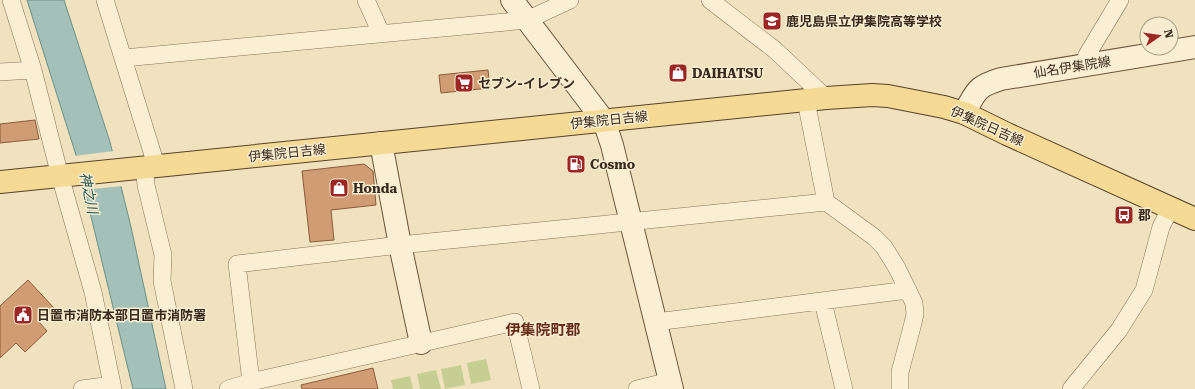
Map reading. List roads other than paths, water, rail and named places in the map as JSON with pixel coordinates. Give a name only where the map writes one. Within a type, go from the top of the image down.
[{"type":"main road","name":"伊集院日吉線","points":[[0,182],[872,95],[888,96],[938,105],[964,113],[1195,219]]},
{"type":"street","points":[[11,0],[66,175],[93,292],[112,387],[82,389]]},
{"type":"street","points":[[105,0],[124,58],[145,167],[146,185],[163,255],[162,281],[184,389]]},
{"type":"street","points":[[366,0],[381,33]]},
{"type":"street","points":[[512,0],[604,121],[612,145],[671,385],[637,389]]},
{"type":"street","points":[[124,58],[527,20],[570,0]]},
{"type":"street","points":[[710,0],[775,50],[816,100],[826,202]]},
{"type":"street","points":[[1083,66],[1086,55],[1120,0]]},
{"type":"street","name":"仙名伊集院線","points":[[964,113],[977,90],[988,83],[1001,79],[1195,47]]},
{"type":"street","points":[[0,72],[33,70]]},
{"type":"street","points":[[381,143],[400,245],[421,343]]},
{"type":"street","points":[[251,382],[237,264],[400,245],[632,223],[826,202],[874,237],[884,247],[914,303],[915,314],[900,372],[900,389]]},
{"type":"street","points":[[1071,389],[1119,330],[1144,290],[1161,227],[1171,207]]},
{"type":"street","points":[[656,322],[908,290]]},
{"type":"street","points":[[823,302],[844,389]]},
{"type":"street","points":[[228,389],[251,382],[514,322],[531,389]]},
{"type":"water","name":"神之川","points":[[27,0],[64,0],[110,142],[131,227],[166,389],[133,389],[76,155]]},
{"type":"place","name":"鹿児島県立伊集院高等学校","points":[[772,21]]},
{"type":"place","name":"DAIHATSU","points":[[678,73]]},
{"type":"place","name":"セブン-イレブン","points":[[464,83]]},
{"type":"place","name":"Cosmo","points":[[576,164]]},
{"type":"place","name":"Honda","points":[[339,188]]},
{"type":"place","name":"郡","points":[[1124,215]]},
{"type":"place","name":"日置市消防本部日置市消防署","points":[[23,315]]},
{"type":"district","name":"伊集院町郡","points":[[543,330]]}]
